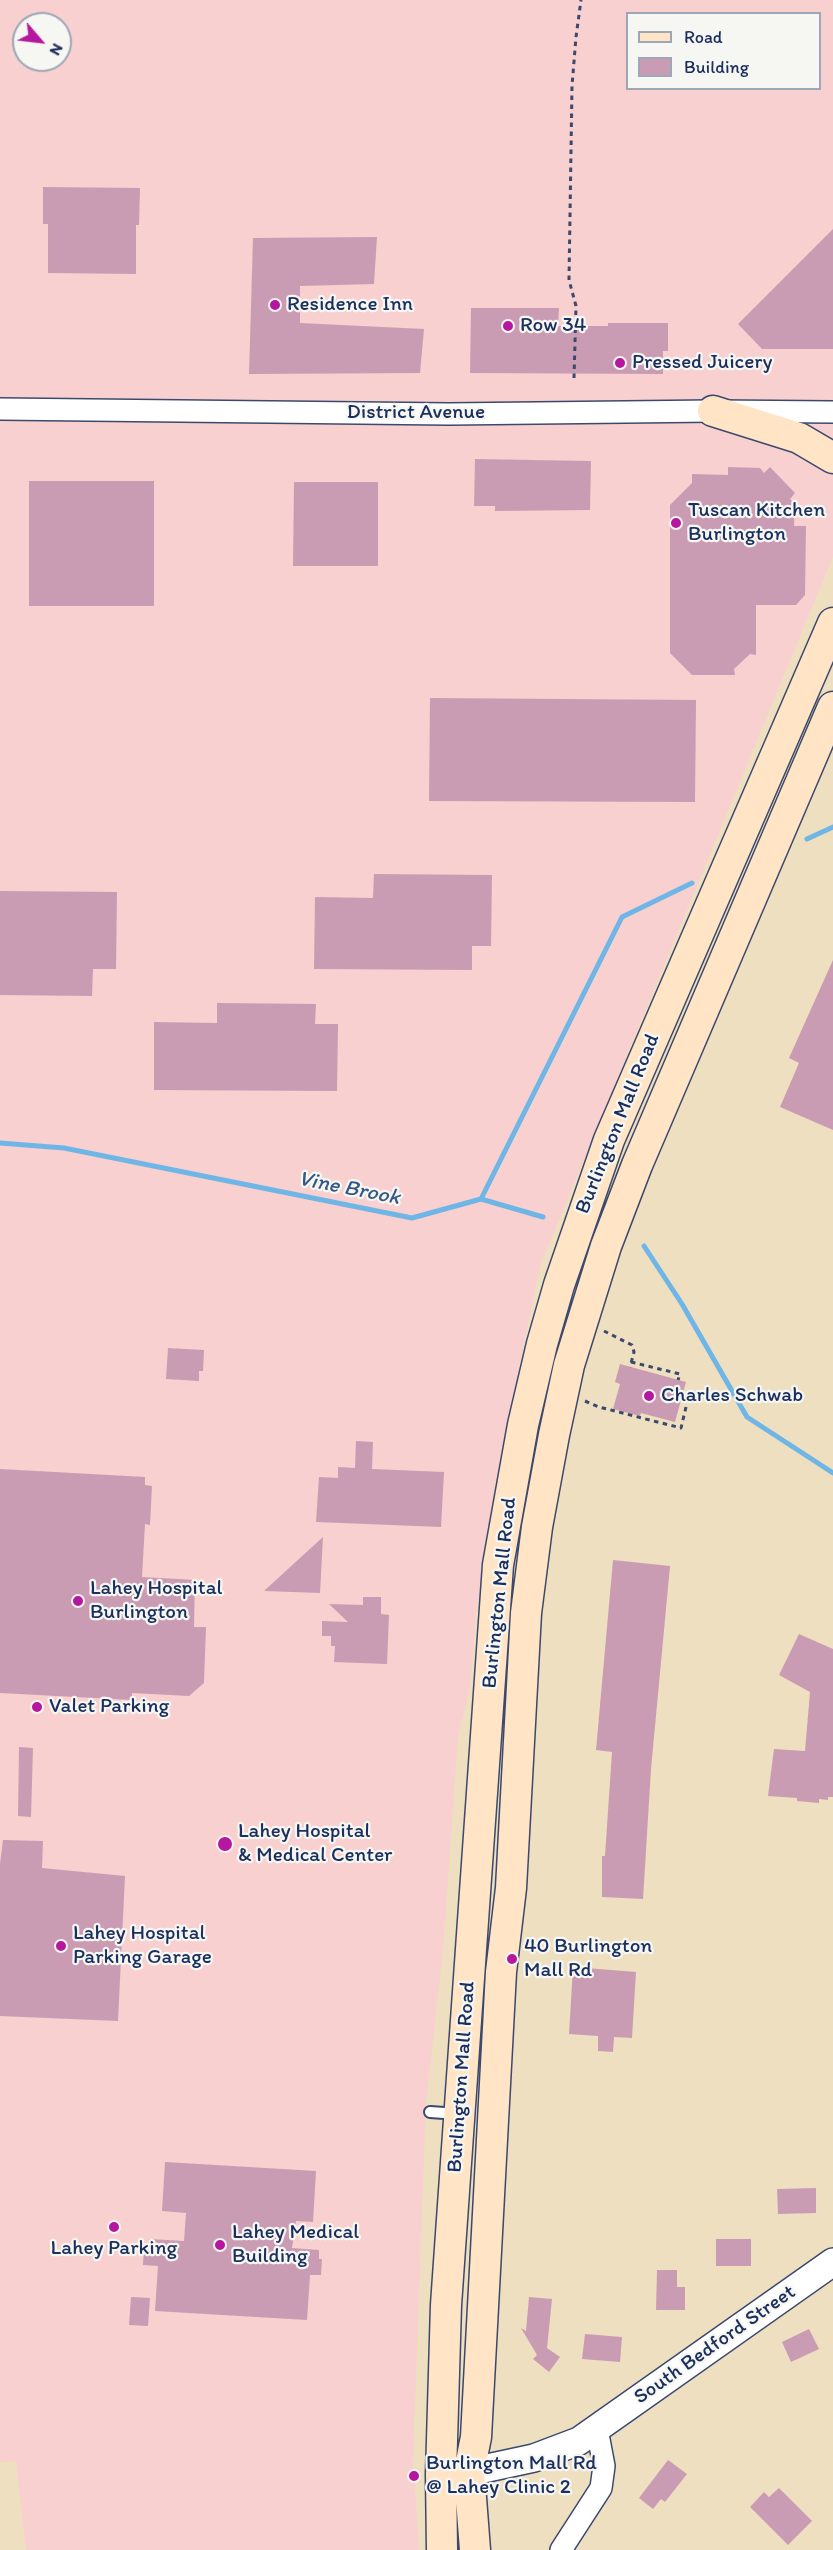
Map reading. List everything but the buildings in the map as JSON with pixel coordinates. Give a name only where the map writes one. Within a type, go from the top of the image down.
[{"type":"main road","points":[[712,411],[799,438],[833,458]]},
{"type":"main road","name":"Burlington Mall Road","points":[[475,2550],[455,2473],[445,2316],[445,2113],[498,1565],[523,1425],[542,1344],[582,1212],[609,1140],[833,623]]},
{"type":"main road","name":"Burlington Mall Road","points":[[442,2550],[455,2473],[476,2438],[501,1972],[511,1888],[526,1613],[537,1527],[554,1435],[569,1365],[606,1246],[637,1165],[833,707]]},
{"type":"street","name":"District Avenue","points":[[0,409],[441,414],[833,412]]},
{"type":"street","name":"South Bedford Street","points":[[455,2473],[534,2458],[579,2441],[833,2262]]},
{"type":"street","points":[[561,2550],[601,2488],[604,2466],[597,2429]]},
{"type":"path","points":[[574,378],[576,306],[569,280],[572,86],[582,0]]},
{"type":"path","points":[[600,1330],[632,1345],[634,1352],[630,1367]]},
{"type":"path","points":[[631,1362],[680,1374],[678,1380]]},
{"type":"path","points":[[583,1400],[599,1407],[681,1428],[686,1407]]},
{"type":"shaded area","points":[[0,0],[833,0],[833,556],[540,1266],[495,1487],[476,1617],[470,1687],[458,1737],[443,1950],[426,2103],[413,2460],[419,2550],[26,2550],[16,2461],[0,2462]]},
{"type":"waterway","name":"Vine Brook","points":[[807,839],[833,827]]},
{"type":"waterway","name":"Vine Brook","points":[[0,1143],[64,1148],[412,1218],[481,1199],[622,917],[692,883]]},
{"type":"waterway","points":[[481,1199],[543,1217]]},
{"type":"waterway","points":[[644,1246],[682,1304],[747,1417],[833,1473]]},
{"type":"place","name":"Residence Inn","points":[[275,305]]},
{"type":"place","name":"Row 34","points":[[508,326]]},
{"type":"place","name":"Pressed Juicery","points":[[620,363]]},
{"type":"place","name":"Tuscan Kitchen Burlington","points":[[676,523]]},
{"type":"place","name":"Charles Schwab","points":[[649,1396]]},
{"type":"place","name":"Lahey Hospital Burlington","points":[[78,1601]]},
{"type":"place","name":"Valet Parking","points":[[37,1707]]},
{"type":"place","name":"Lahey Hospital & Medical Center","points":[[225,1844]]},
{"type":"place","name":"Lahey Hospital Parking Garage","points":[[61,1946]]},
{"type":"place","name":"40 Burlington Mall Rd","points":[[512,1959]]},
{"type":"place","name":"Lahey Parking","points":[[114,2227]]},
{"type":"place","name":"Lahey Medical Building","points":[[220,2245]]},
{"type":"place","name":"Burlington Mall Rd @ Lahey Clinic 2","points":[[414,2476]]}]
